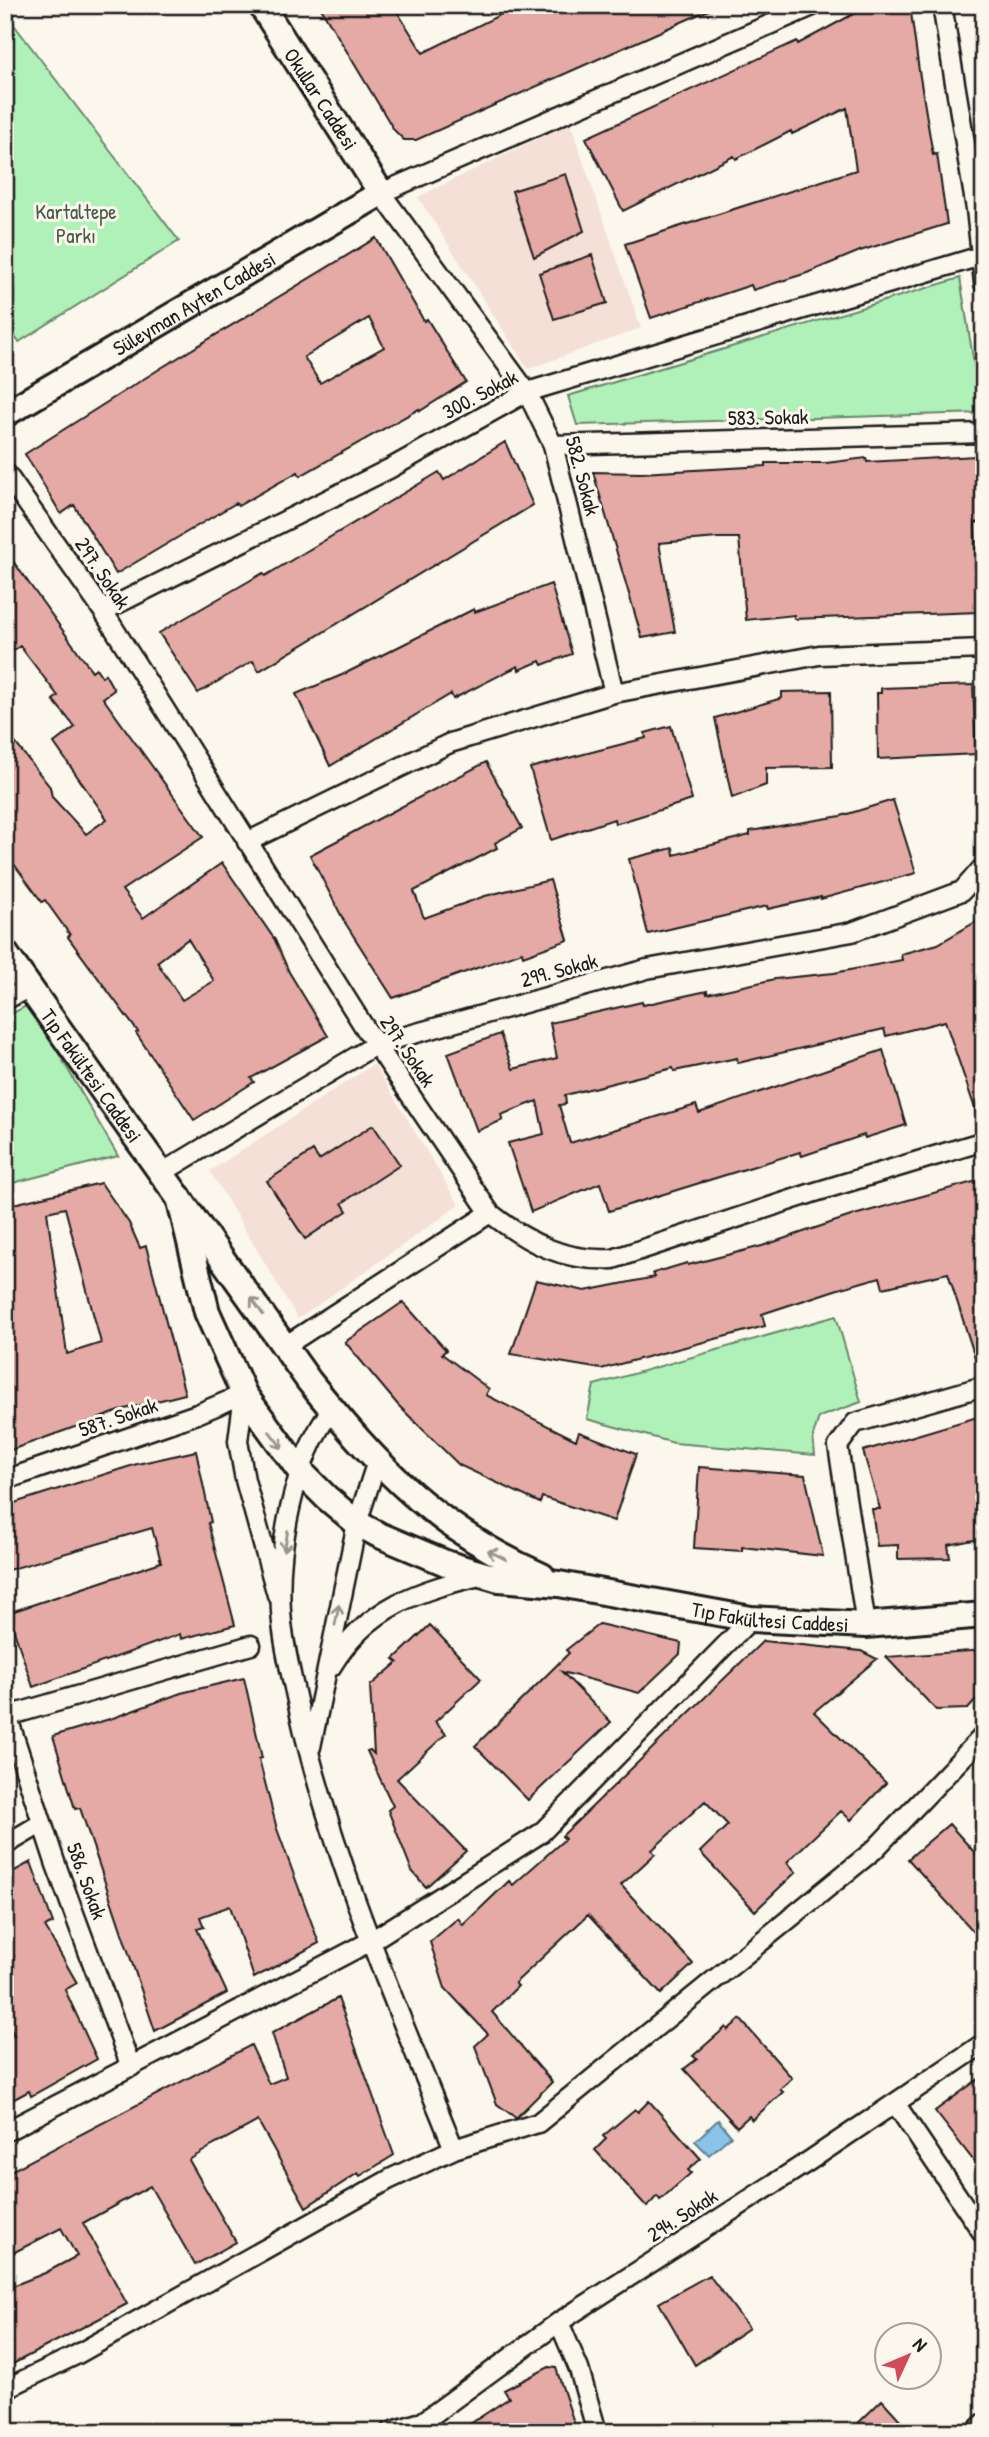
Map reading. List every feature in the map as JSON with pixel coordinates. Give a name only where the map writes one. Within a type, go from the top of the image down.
[{"type":"main road","name":"Okullar Caddesi","points":[[261,5],[381,193]]},
{"type":"main road","name":"Süleyman Ayten Caddesi","points":[[5,414],[381,193]]},
{"type":"main road","name":"Tıp Fakültesi Caddesi","points":[[5,953],[332,1409],[377,1461],[442,1520],[493,1554],[559,1584],[751,1619],[866,1625],[984,1615]]},
{"type":"main road","points":[[179,1197],[206,1312],[244,1394],[300,1471],[357,1523],[412,1550],[486,1575],[559,1584]]},
{"type":"street","points":[[381,193],[814,5]]},
{"type":"street","points":[[942,5],[982,255],[984,283]]},
{"type":"street","name":"582. Sokak","points":[[381,193],[527,392],[554,445],[614,693]]},
{"type":"street","name":"300. Sokak","points":[[103,611],[389,469],[527,392],[982,255]]},
{"type":"street","name":"583. Sokak","points":[[554,445],[984,433]]},
{"type":"street","name":"297. Sokak","points":[[5,472],[103,611],[247,842],[489,1213],[528,1241],[558,1255],[583,1259],[613,1259],[984,1141]]},
{"type":"street","points":[[247,842],[450,743],[614,693],[819,655],[984,649]]},
{"type":"street","name":"299. Sokak","points":[[163,1172],[377,1044],[647,969],[852,932],[962,891],[984,866]]},
{"type":"street","points":[[5,1000],[30,987]]},
{"type":"street","points":[[285,1346],[489,1213]]},
{"type":"street","points":[[866,1625],[838,1446],[855,1423],[984,1387]]},
{"type":"street","points":[[244,1394],[237,1441],[281,1610],[288,1660],[315,1781],[371,1941],[454,2149]]},
{"type":"street","name":"587. Sokak","points":[[5,1480],[197,1414],[244,1394]]},
{"type":"street","points":[[281,1610],[284,1550],[300,1471],[316,1430],[332,1409]]},
{"type":"street","points":[[309,1754],[357,1523],[377,1461]]},
{"type":"street","points":[[325,1675],[342,1647],[362,1625],[396,1603],[441,1585],[486,1575]]},
{"type":"street","points":[[5,2132],[371,1941],[541,1833],[751,1619]]},
{"type":"street","points":[[6,1712],[251,1645]]},
{"type":"street","name":"586. Sokak","points":[[6,1712],[42,1823],[131,2067]]},
{"type":"street","points":[[5,2389],[76,2355],[390,2179],[454,2149],[538,2123],[874,1850],[984,1735]]},
{"type":"street","points":[[5,1845],[42,1823]]},
{"type":"street","name":"294. Sokak","points":[[390,2432],[413,2427],[559,2322],[984,2043]]},
{"type":"street","points":[[895,2103],[984,2235]]},
{"type":"street","points":[[559,2322],[579,2369],[597,2432]]},
{"type":"street","points":[[975,2432],[984,2423]]},
{"type":"shaded area","points":[[570,123],[641,328],[528,369],[418,197]]},
{"type":"shaded area","points":[[374,1064],[459,1205],[298,1319],[210,1171]]},
{"type":"green space","name":"Kartaltepe Parkı","points":[[5,13],[179,241],[19,342],[5,326]]},
{"type":"green space","points":[[960,278],[982,413],[577,425],[568,396]]},
{"type":"green space","points":[[30,1004],[118,1156],[5,1185],[5,1017]]},
{"type":"green space","points":[[836,1316],[861,1402],[819,1417],[813,1436],[815,1455],[674,1443],[587,1419],[594,1385]]},
{"type":"water","points":[[718,2120],[731,2136],[709,2155],[695,2141]]},
{"type":"building","points":[[319,5],[393,5],[423,53],[520,5],[720,5],[416,140],[404,140],[394,130]]},
{"type":"building","points":[[881,5],[910,5],[933,155],[937,154],[947,224],[860,251],[807,273],[753,290],[751,285],[651,318],[625,244],[856,170],[847,108],[792,134],[791,131],[736,159],[734,156],[623,211],[586,138],[797,41],[798,44],[859,11]]},
{"type":"building","points":[[566,174],[584,231],[534,257],[512,191]]},
{"type":"building","points":[[376,238],[424,321],[427,319],[466,382],[420,411],[419,409],[300,476],[298,472],[238,506],[236,503],[116,574],[74,505],[61,514],[25,454]],"holes":[[[369,318],[384,347],[320,383],[304,357]]]},
{"type":"building","points":[[592,255],[607,303],[554,319],[539,273]]},
{"type":"building","points":[[505,442],[533,505],[259,671],[253,661],[198,693],[159,633],[263,573],[265,576],[439,472],[444,480]]},
{"type":"building","points":[[976,456],[980,522],[975,523],[978,612],[794,619],[794,615],[746,620],[739,538],[718,538],[659,543],[675,632],[642,638],[593,472],[641,473],[766,466],[766,463],[826,463],[866,458],[867,462]]},
{"type":"building","points":[[5,550],[92,671],[96,668],[102,677],[105,674],[114,690],[103,698],[203,837],[122,890],[143,918],[222,863],[275,940],[289,972],[328,1036],[251,1078],[254,1082],[194,1120],[136,1033],[138,1032],[68,937],[70,935],[5,852],[5,730],[50,787],[52,797],[86,834],[107,819],[54,743],[75,727],[53,700],[58,696],[20,646],[5,656]],"holes":[[[188,939],[214,981],[182,1000],[157,962]]]},
{"type":"building","points":[[551,584],[572,654],[542,665],[540,661],[519,670],[518,666],[453,699],[451,694],[330,766],[296,694],[342,675],[474,609],[475,612]]},
{"type":"building","points":[[973,685],[976,754],[878,759],[877,693],[881,693],[881,688]]},
{"type":"building","points":[[831,691],[832,767],[766,768],[766,785],[732,798],[715,718],[782,698],[782,692]]},
{"type":"building","points":[[671,726],[692,800],[615,824],[614,819],[551,840],[530,768],[646,738],[645,733]]},
{"type":"building","points":[[486,762],[522,828],[495,843],[497,848],[414,891],[424,918],[485,896],[550,880],[568,940],[523,956],[522,952],[393,998],[344,921],[310,855]]},
{"type":"building","points":[[893,800],[916,873],[821,899],[768,909],[767,906],[648,934],[629,859],[673,848],[674,855],[750,835],[750,831],[841,816]]},
{"type":"building","points":[[984,917],[984,1126],[981,1126],[945,1021],[886,1036],[884,1029],[738,1063],[737,1058],[674,1071],[673,1068],[565,1095],[566,1104],[559,1105],[570,1143],[696,1105],[699,1113],[883,1050],[906,1125],[865,1138],[864,1135],[802,1156],[800,1152],[609,1211],[600,1183],[531,1212],[508,1143],[544,1134],[537,1101],[501,1115],[503,1120],[477,1131],[448,1053],[500,1034],[513,1069],[557,1058],[550,1023],[642,1002],[643,1005],[775,979],[834,973],[902,960],[901,954],[938,944]]},
{"type":"building","points":[[373,1125],[400,1165],[342,1203],[347,1211],[305,1239],[267,1181],[313,1151],[319,1160]]},
{"type":"building","points":[[984,1179],[984,1372],[980,1373],[948,1273],[883,1288],[880,1277],[762,1314],[765,1326],[601,1369],[511,1354],[536,1280],[585,1291],[655,1277],[653,1273],[762,1246],[854,1215]]},
{"type":"building","points":[[101,1183],[129,1223],[140,1248],[146,1246],[185,1394],[125,1409],[5,1452],[5,1206]],"holes":[[[65,1208],[101,1343],[67,1354],[47,1212]]]},
{"type":"building","points":[[403,1302],[446,1350],[442,1354],[489,1389],[486,1395],[576,1440],[579,1432],[636,1454],[614,1521],[542,1497],[540,1503],[459,1465],[398,1405],[345,1342]]},
{"type":"building","points":[[984,1415],[984,1538],[948,1545],[950,1558],[898,1559],[898,1545],[877,1546],[872,1509],[880,1509],[863,1451]]},
{"type":"building","points":[[196,1451],[211,1522],[208,1523],[235,1625],[181,1639],[180,1634],[33,1687],[8,1613],[161,1562],[152,1528],[5,1571],[5,1506],[137,1464]]},
{"type":"building","points":[[699,1467],[805,1475],[823,1556],[742,1547],[742,1551],[694,1548]]},
{"type":"building","points":[[599,1624],[681,1643],[680,1654],[639,1693],[562,1672],[611,1722],[528,1800],[475,1746],[569,1653],[566,1650]]},
{"type":"building","points":[[430,1625],[481,1679],[435,1722],[446,1734],[397,1779],[466,1851],[426,1887],[412,1871],[388,1810],[393,1806],[367,1751],[370,1750],[374,1754],[370,1686],[398,1662],[394,1659]]},
{"type":"building","points":[[763,1641],[861,1651],[877,1659],[814,1712],[886,1783],[851,1820],[841,1811],[787,1862],[796,1872],[755,1911],[700,1852],[728,1825],[705,1801],[652,1850],[655,1854],[621,1885],[693,1964],[661,1994],[588,1915],[515,1983],[518,1986],[492,2012],[552,2082],[516,2118],[497,2104],[475,2046],[488,2034],[445,1988],[430,1942],[458,1918],[463,1925],[509,1881],[513,1885],[565,1839],[562,1836]]},
{"type":"building","points":[[984,1650],[984,1691],[968,1709],[936,1710],[886,1657]]},
{"type":"building","points":[[244,1678],[262,1758],[259,1759],[277,1829],[319,1943],[254,1978],[230,1906],[200,1917],[204,1927],[197,1929],[227,1993],[155,2031],[80,1808],[75,1809],[53,1736],[181,1693]]},
{"type":"building","points":[[949,1824],[984,1863],[984,1943],[908,1859]]},
{"type":"building","points":[[31,1862],[53,1923],[45,1927],[77,1983],[65,1990],[97,2059],[31,2096],[29,2091],[5,2104],[5,2039],[14,2035],[5,2019],[5,1961],[14,1956],[5,1940],[5,1876]]},
{"type":"building","points":[[338,1998],[394,2155],[360,2176],[358,2173],[306,2207],[258,2121],[212,2146],[189,2160],[236,2242],[195,2265],[150,2186],[83,2223],[127,2304],[5,2368],[5,2289],[45,2273],[77,2256],[61,2228],[5,2257],[5,2174],[251,2045],[269,2084],[286,2077],[272,2033]]},
{"type":"building","points":[[740,2019],[792,2078],[780,2089],[783,2092],[752,2120],[749,2116],[737,2127],[684,2069],[697,2059],[693,2056],[726,2027],[728,2030]]},
{"type":"building","points":[[984,2075],[984,2174],[935,2111]]},
{"type":"building","points":[[649,2101],[701,2159],[688,2170],[691,2173],[660,2200],[657,2196],[647,2207],[595,2150],[606,2139],[603,2136],[635,2109],[638,2112]]},
{"type":"building","points":[[709,2275],[749,2328],[695,2365],[659,2303]]},
{"type":"building","points":[[549,2367],[556,2368],[577,2432],[458,2432],[509,2398],[504,2390]]},
{"type":"building","points":[[882,2400],[911,2432],[849,2432]]}]
